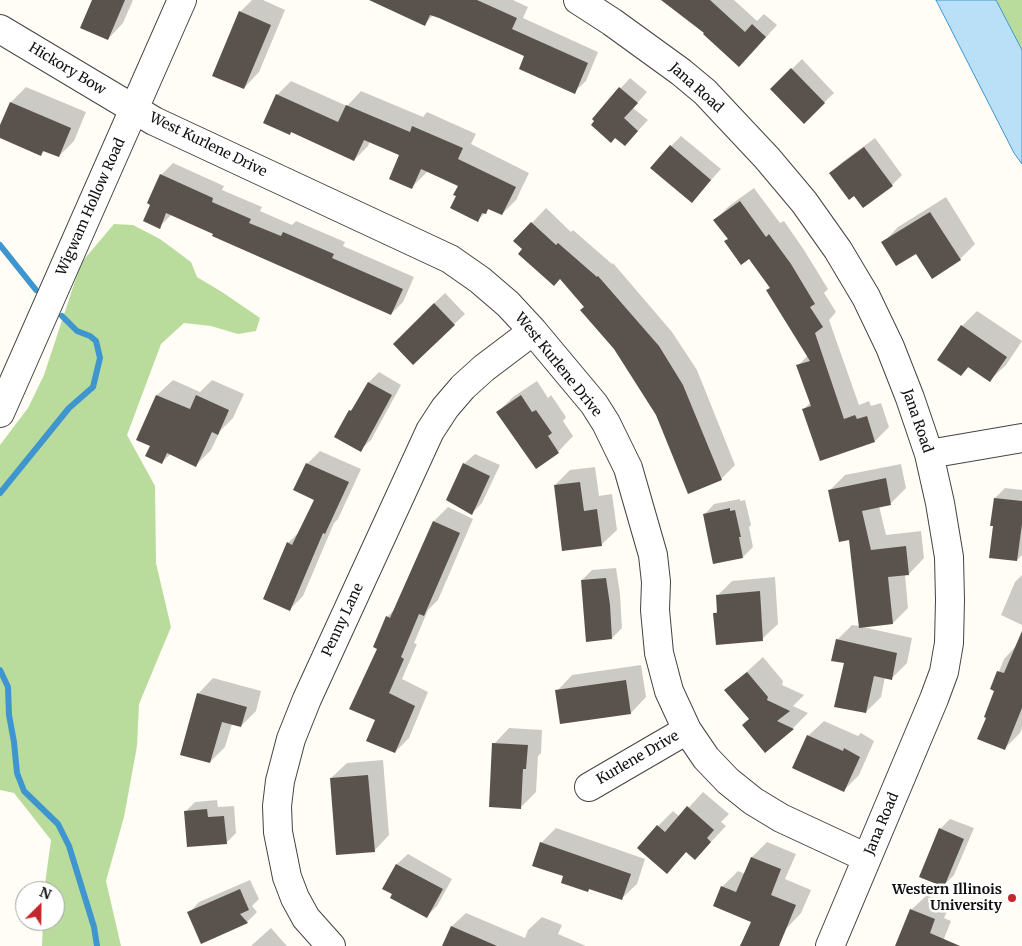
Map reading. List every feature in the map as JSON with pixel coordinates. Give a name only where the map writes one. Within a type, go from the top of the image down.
[{"type":"street","name":"Wigwam Hollow Road","points":[[0,412],[182,0]]},
{"type":"street","name":"Jana Road","points":[[578,0],[674,66],[705,92],[767,158],[804,202],[838,250],[866,297],[904,381],[929,454],[949,557],[949,643],[944,672],[830,946]]},
{"type":"street","name":"Hickory Bow","points":[[0,29],[102,91],[134,108]]},
{"type":"street","name":"West Kurlene Drive","points":[[134,108],[154,121],[450,259],[480,280],[508,304],[594,404],[628,468],[653,555],[656,582],[655,610],[660,653],[668,691],[687,730],[706,758],[728,781],[754,801],[781,818],[867,858]]},
{"type":"street","name":"Penny Lane","points":[[331,946],[306,918],[295,898],[287,877],[278,832],[277,806],[280,781],[291,739],[311,690],[430,431],[445,408],[463,387],[484,368],[533,331]]},
{"type":"street","points":[[929,454],[1022,438]]},
{"type":"street","name":"Kurlene Drive","points":[[589,787],[687,730]]},
{"type":"green space","points":[[996,0],[1022,0],[1022,50]]},
{"type":"green space","points":[[114,224],[133,225],[160,239],[191,262],[197,277],[260,318],[256,331],[238,334],[211,326],[184,323],[161,344],[127,435],[155,486],[156,563],[171,627],[139,704],[137,746],[124,817],[106,881],[121,946],[42,946],[43,931],[65,931],[65,881],[45,881],[51,840],[14,793],[0,790],[0,445],[28,408],[44,375],[81,263]]},
{"type":"water","points":[[936,0],[996,0],[1022,50],[1022,164],[1014,153]]},
{"type":"building","points":[[92,0],[125,0],[108,40],[80,28]]},
{"type":"building","points":[[369,0],[477,0],[517,18],[512,29],[588,63],[575,94],[519,69],[524,56],[439,18],[430,15],[425,26]]},
{"type":"building","points":[[661,0],[710,0],[745,32],[752,24],[766,37],[739,67],[704,33]]},
{"type":"building","points":[[239,11],[271,25],[244,89],[212,76]]},
{"type":"building","points":[[791,68],[825,103],[804,124],[770,89]]},
{"type":"building","points":[[619,87],[638,103],[624,118],[638,131],[625,146],[615,138],[611,143],[591,125],[594,121],[592,119]]},
{"type":"building","points":[[276,94],[338,122],[346,105],[410,132],[412,126],[463,148],[458,159],[516,187],[502,215],[488,209],[486,214],[482,213],[478,222],[450,208],[456,196],[453,195],[458,186],[421,169],[412,189],[389,179],[399,155],[364,140],[354,161],[291,132],[290,135],[263,123]]},
{"type":"building","points":[[10,102],[71,128],[59,157],[43,151],[41,156],[0,138],[0,125]]},
{"type":"building","points":[[670,145],[711,180],[692,203],[650,168]]},
{"type":"building","points":[[864,147],[893,186],[863,208],[854,196],[849,200],[829,173]]},
{"type":"building","points":[[160,174],[213,198],[212,202],[251,219],[249,223],[281,236],[283,232],[334,254],[332,258],[403,289],[391,315],[212,236],[213,234],[166,213],[160,229],[143,221],[150,205],[147,203]]},
{"type":"building","points":[[740,201],[766,237],[769,234],[791,264],[815,304],[810,307],[823,327],[815,333],[844,419],[855,415],[857,419],[867,416],[875,442],[820,461],[802,409],[811,406],[796,365],[810,361],[766,290],[770,288],[749,259],[741,265],[724,241],[728,239],[713,220]]},
{"type":"building","points":[[930,212],[961,260],[932,279],[916,254],[896,266],[881,242]]},
{"type":"building","points":[[531,222],[556,245],[558,243],[598,276],[659,346],[683,385],[722,480],[688,494],[656,415],[614,349],[580,310],[584,307],[560,279],[554,286],[518,254],[522,249],[513,241]]},
{"type":"building","points":[[434,303],[455,325],[413,365],[393,344]]},
{"type":"building","points":[[961,325],[1007,357],[990,382],[968,367],[961,376],[937,360]]},
{"type":"building","points":[[368,382],[392,395],[361,452],[334,437]]},
{"type":"building","points":[[156,395],[190,409],[196,395],[229,410],[218,435],[212,432],[196,467],[167,453],[162,464],[145,456],[150,446],[136,440]]},
{"type":"building","points":[[521,395],[532,412],[536,410],[552,433],[548,436],[559,453],[536,469],[496,412]]},
{"type":"building","points":[[306,463],[349,482],[325,534],[323,533],[290,611],[263,599],[287,542],[292,545],[314,500],[293,490]]},
{"type":"building","points":[[463,463],[490,476],[472,515],[446,500]]},
{"type":"building","points":[[886,478],[891,505],[862,511],[871,550],[906,546],[909,575],[888,577],[893,624],[859,628],[849,540],[839,542],[828,490]]},
{"type":"building","points":[[580,482],[584,511],[597,509],[602,546],[562,551],[554,485]]},
{"type":"building","points":[[994,498],[1022,501],[1022,524],[1017,561],[989,558],[993,526],[990,526]]},
{"type":"building","points":[[730,508],[730,511],[735,510],[743,558],[713,564],[703,514]]},
{"type":"building","points":[[433,521],[460,533],[424,616],[419,614],[401,657],[404,659],[389,693],[415,706],[395,753],[366,741],[375,720],[349,709],[377,649],[373,647],[386,616],[390,618]]},
{"type":"building","points":[[606,578],[612,639],[586,642],[581,580]]},
{"type":"building","points":[[760,591],[763,641],[716,645],[713,613],[717,613],[716,595]]},
{"type":"building","points":[[1022,631],[1022,708],[1005,750],[977,739],[994,691],[990,689],[997,671],[1004,673]]},
{"type":"building","points":[[836,639],[897,653],[892,680],[874,676],[866,713],[834,707],[844,663],[831,661]]},
{"type":"building","points":[[747,672],[768,697],[767,700],[790,711],[777,721],[794,729],[765,753],[742,725],[749,719],[724,690]]},
{"type":"building","points":[[626,680],[631,714],[560,724],[555,690]]},
{"type":"building","points":[[197,693],[247,707],[241,727],[222,722],[210,763],[180,755]]},
{"type":"building","points":[[807,735],[843,751],[844,748],[860,757],[844,792],[792,768]]},
{"type":"building","points":[[492,743],[528,745],[526,769],[523,769],[521,809],[489,807]]},
{"type":"building","points":[[368,775],[375,852],[336,855],[330,778]]},
{"type":"building","points":[[687,806],[714,830],[707,838],[711,842],[695,860],[686,852],[667,874],[637,848],[657,825],[665,832]]},
{"type":"building","points":[[207,809],[208,817],[224,816],[227,844],[187,847],[184,811]]},
{"type":"building","points":[[939,828],[964,839],[944,887],[919,877]]},
{"type":"building","points":[[540,842],[631,874],[622,900],[589,889],[588,892],[561,883],[563,876],[532,866]]},
{"type":"building","points":[[751,857],[781,869],[771,895],[796,905],[779,946],[740,946],[751,922],[713,906],[721,886],[736,892]]},
{"type":"building","points":[[396,864],[443,889],[427,918],[390,898],[392,894],[382,889]]},
{"type":"building","points":[[240,889],[249,910],[240,914],[248,923],[201,944],[187,912]]},
{"type":"building","points":[[910,909],[935,919],[930,933],[960,946],[895,946]]},
{"type":"building","points":[[451,926],[497,946],[442,946]]},
{"type":"waterway","points":[[0,245],[36,290]]},
{"type":"waterway","points":[[0,493],[69,408],[93,387],[100,358],[96,341],[90,336],[77,331],[62,316]]},
{"type":"waterway","points":[[0,670],[8,687],[9,715],[17,773],[24,791],[58,824],[69,846],[94,927],[97,946]]},
{"type":"place","name":"Western Illinois University","points":[[1012,898]]}]
